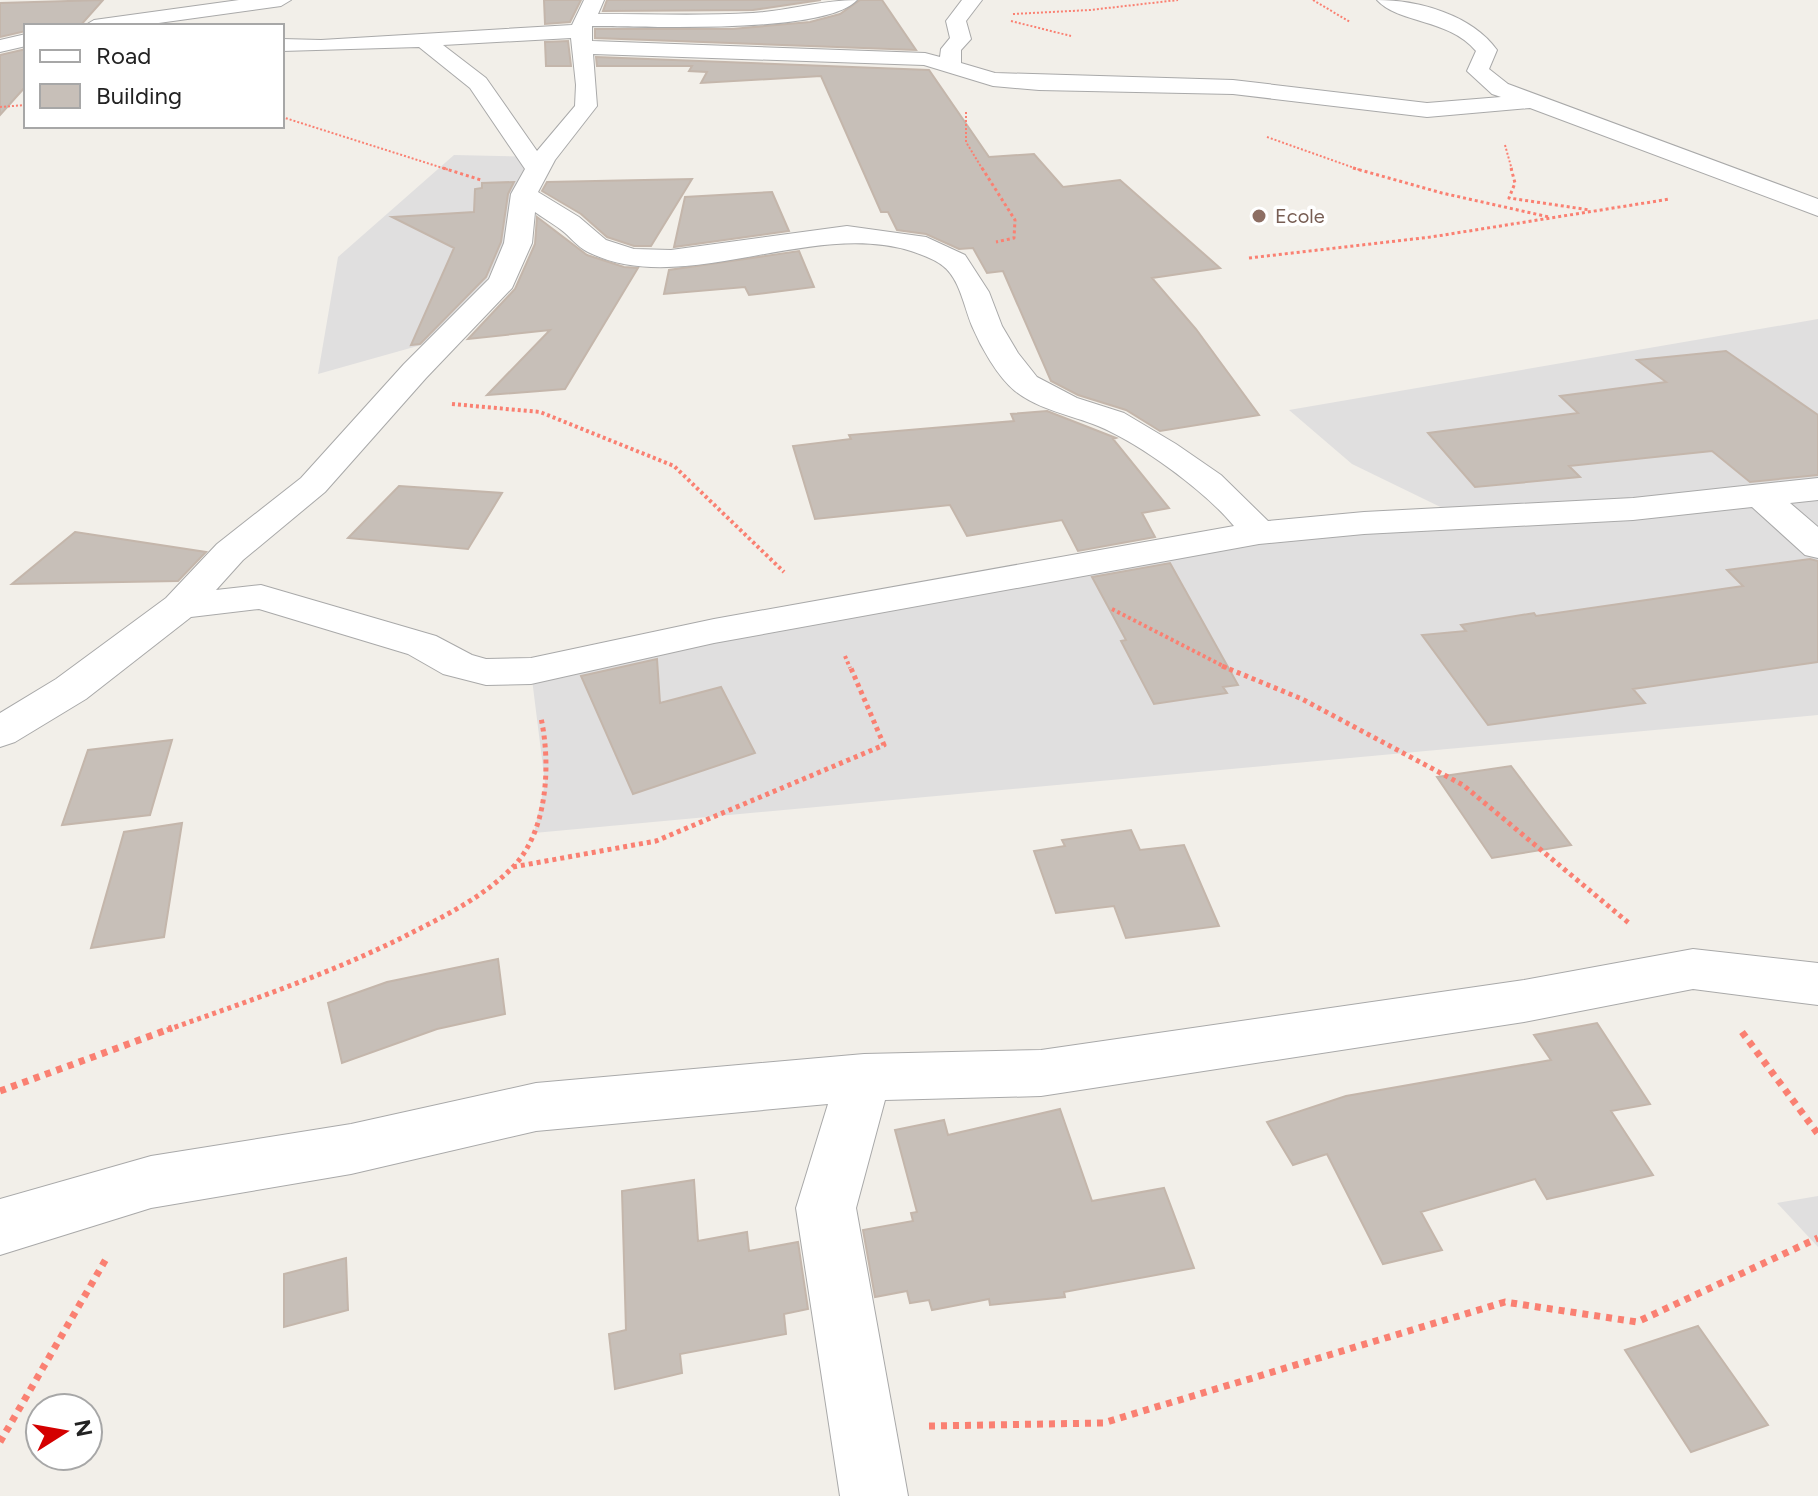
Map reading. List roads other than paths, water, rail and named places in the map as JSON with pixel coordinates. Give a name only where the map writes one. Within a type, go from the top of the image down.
[{"type":"street","points":[[108,24],[281,0]]},
{"type":"street","points":[[284,45],[321,46],[422,39],[585,24],[783,16],[823,9],[847,0]]},
{"type":"street","points":[[944,64],[951,49],[961,39],[956,21],[972,0]]},
{"type":"street","points":[[1387,0],[1457,23],[1477,36],[1487,50],[1478,71],[1500,89],[1818,208]]},
{"type":"street","points":[[585,24],[944,64],[993,79],[1039,83],[1233,87],[1427,110],[1533,101]]},
{"type":"street","points":[[0,732],[71,689],[180,606],[230,552],[313,485],[415,371],[502,282],[518,243],[531,182],[556,140],[574,124],[586,106],[585,24]]},
{"type":"street","points":[[0,32],[24,31]]},
{"type":"street","points":[[422,39],[478,83],[531,182],[596,246],[632,257],[671,258],[847,234],[882,236],[916,243],[955,261],[975,292],[987,326],[1004,357],[1026,384],[1065,405],[1112,420],[1164,451],[1209,482],[1236,506],[1259,533]]},
{"type":"street","points":[[0,46],[24,40]]},
{"type":"street","points":[[180,606],[261,597],[422,645],[458,665],[486,672],[531,671],[714,631],[1259,533],[1364,523],[1633,509],[1818,489]]},
{"type":"street","points":[[1761,496],[1818,547]]},
{"type":"street","points":[[0,1227],[151,1182],[351,1149],[536,1107],[864,1077],[1041,1073],[1524,1001],[1693,969],[1818,984]]},
{"type":"street","points":[[864,1077],[826,1208],[874,1496]]},
{"type":"place","name":"Ecole","points":[[1259,216]]}]
